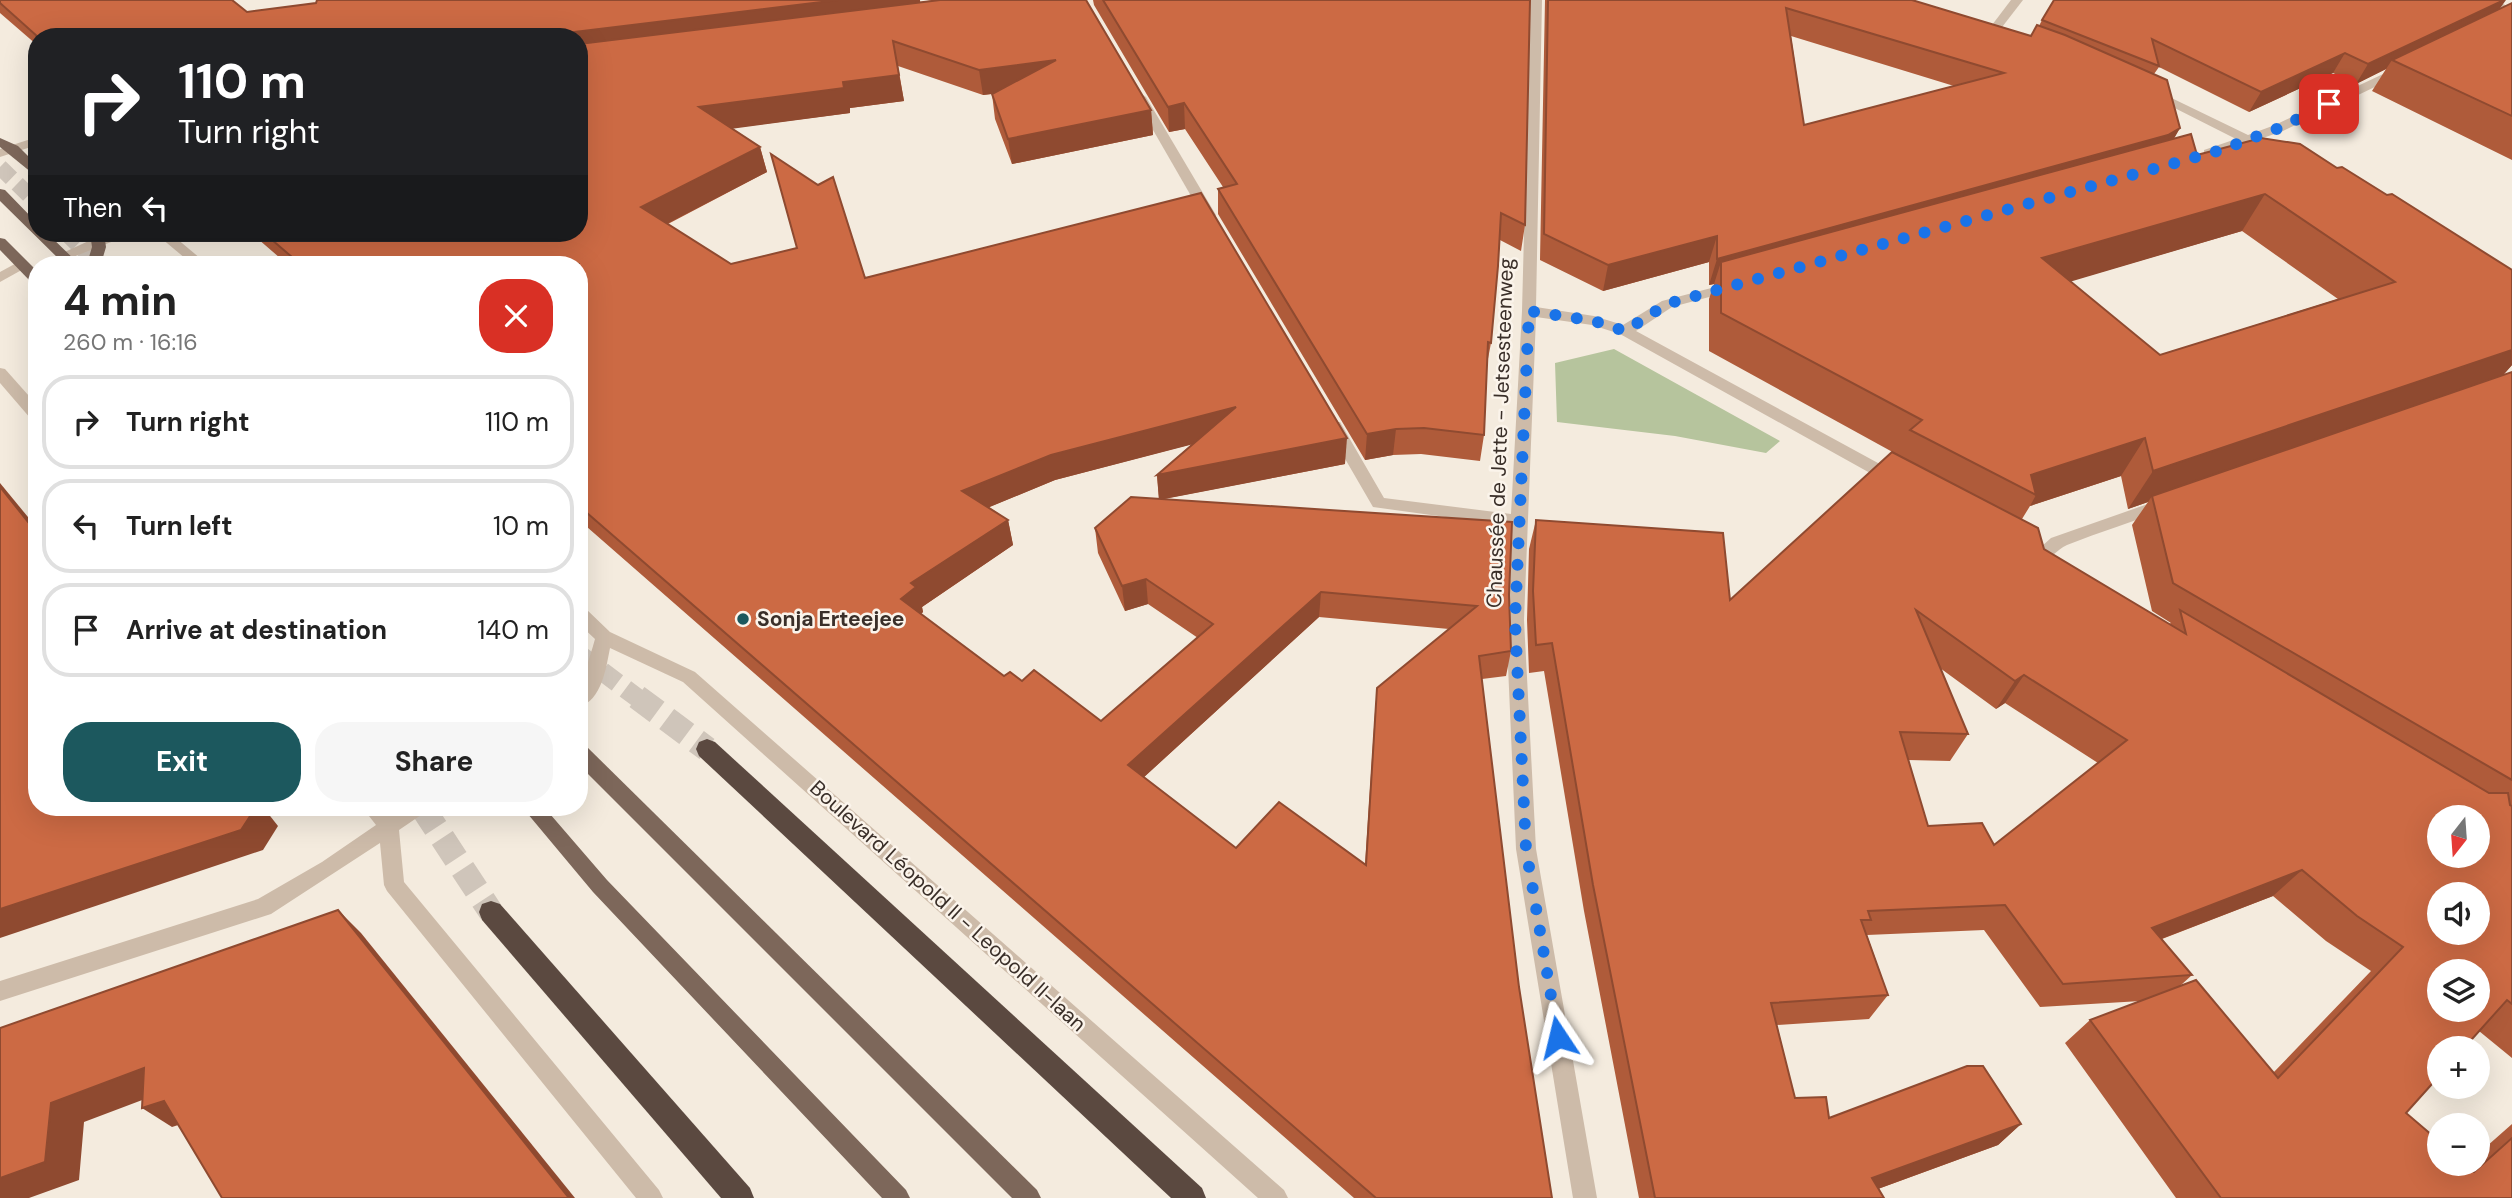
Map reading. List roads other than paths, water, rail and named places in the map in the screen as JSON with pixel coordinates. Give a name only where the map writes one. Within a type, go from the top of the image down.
[{"type":"highway","points":[[708,749],[1192,1198]]},
{"type":"highway","points":[[491,912],[740,1198]]},
{"type":"main road","points":[[0,142],[6,151],[28,167]]},
{"type":"main road","points":[[0,194],[28,222]]},
{"type":"main road","points":[[0,242],[28,270]]},
{"type":"main road","points":[[48,242],[63,256]]},
{"type":"main road","points":[[588,761],[1029,1198]]},
{"type":"main road","points":[[540,816],[600,886],[898,1198]]},
{"type":"street","name":"Chaussée de Jette - Jetsesteenweg","points":[[1536,0],[1529,311],[1515,620],[1526,849],[1585,1198]]},
{"type":"street","points":[[1995,29],[2017,0]]},
{"type":"street","points":[[2485,0],[2509,16]]},
{"type":"street","points":[[2192,158],[2279,128],[2416,63]]},
{"type":"street","points":[[2138,86],[2267,149]]},
{"type":"street","points":[[1135,90],[1219,232]]},
{"type":"street","points":[[6,151],[28,144]]},
{"type":"street","points":[[72,256],[91,242]]},
{"type":"street","points":[[173,242],[190,256]]},
{"type":"street","points":[[0,278],[22,264]]},
{"type":"street","points":[[1625,331],[1667,304],[1746,282]]},
{"type":"street","points":[[1529,311],[1594,321],[1625,331],[1816,438],[1909,486]]},
{"type":"street","points":[[0,373],[28,405]]},
{"type":"street","points":[[1323,409],[1379,503],[1519,520]]},
{"type":"street","points":[[2040,556],[2057,542],[2183,498]]},
{"type":"street","name":"Boulevard Léopold II - Leopold II-laan","points":[[588,622],[604,637],[689,677],[1276,1198]]},
{"type":"street","points":[[588,689],[593,683],[604,637]]},
{"type":"street","points":[[380,816],[388,826],[394,886],[651,1198]]},
{"type":"street","points":[[0,991],[264,907],[403,816]]},
{"type":"tunnel","points":[[0,167],[28,194]]},
{"type":"tunnel","points":[[75,242],[90,256]]},
{"type":"tunnel","points":[[588,661],[639,699]]},
{"type":"tunnel","points":[[637,697],[707,749]]},
{"type":"tunnel","points":[[428,816],[491,912]]},
{"type":"place","name":"Sonja Erteejee","points":[[743,619]]}]
